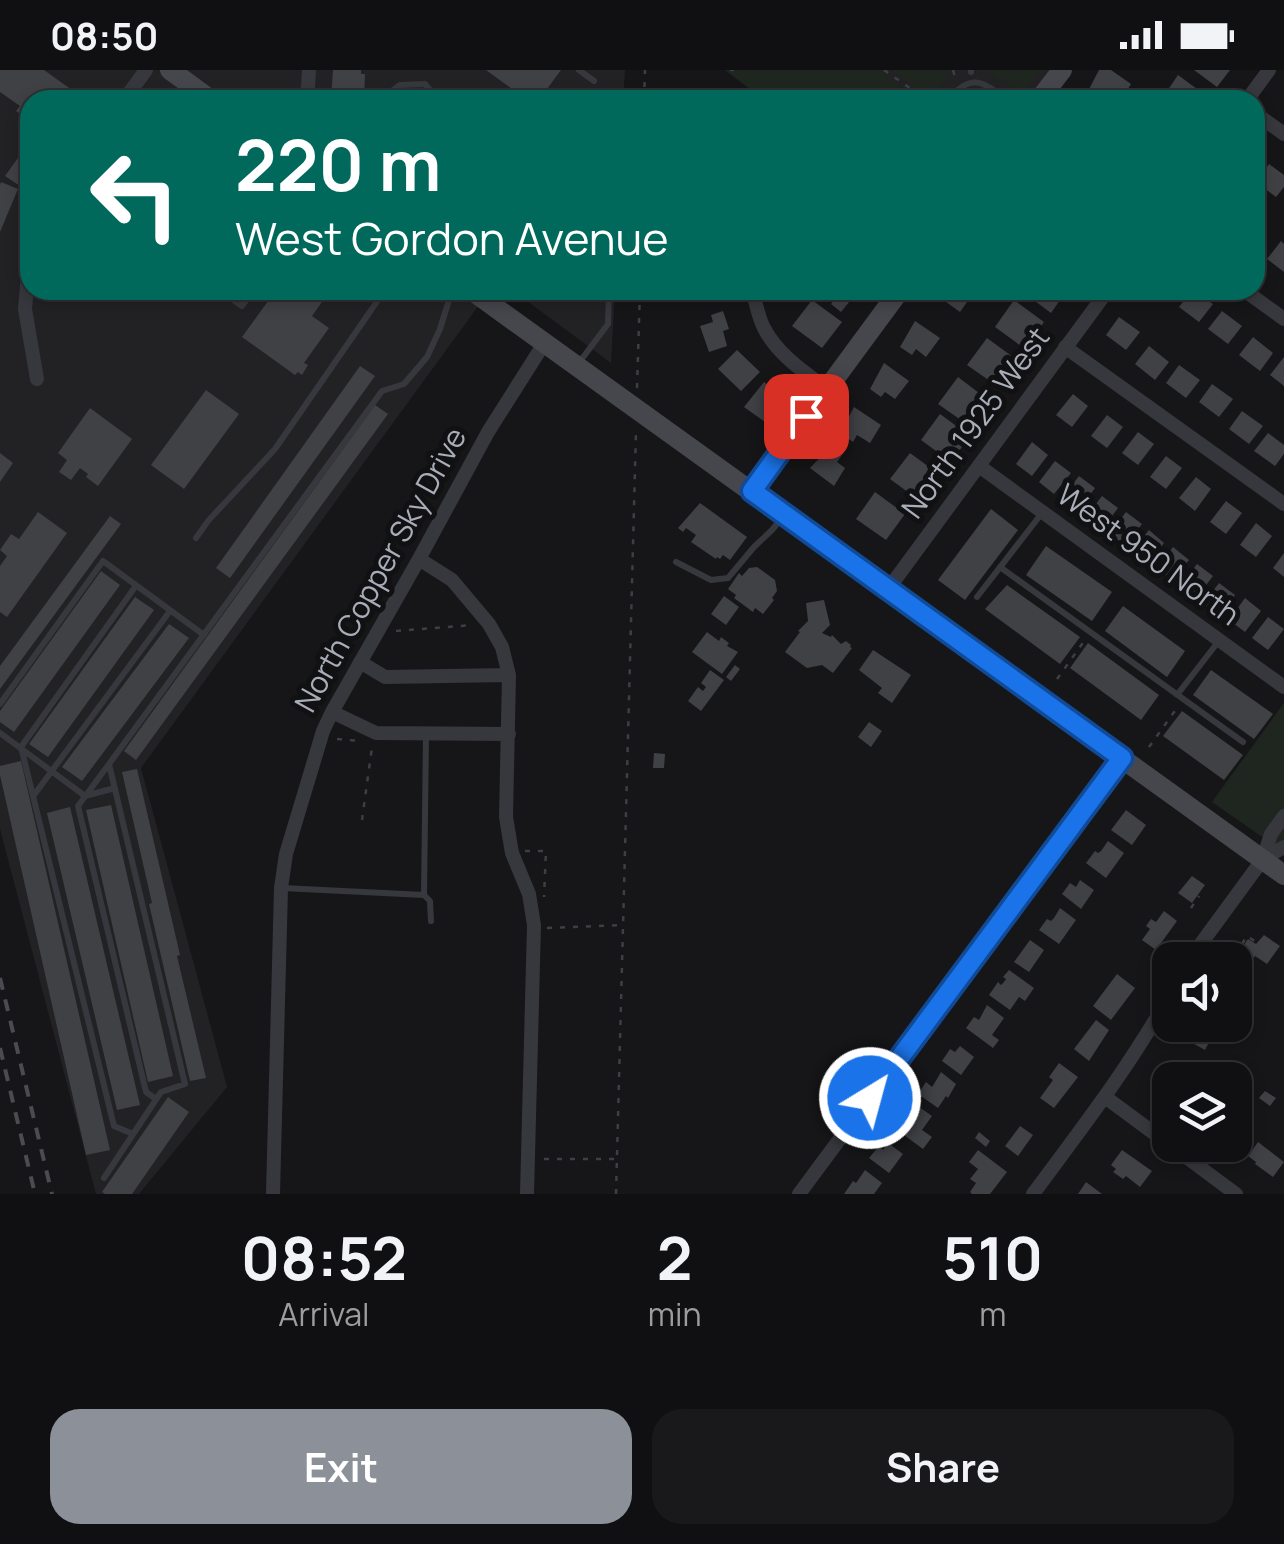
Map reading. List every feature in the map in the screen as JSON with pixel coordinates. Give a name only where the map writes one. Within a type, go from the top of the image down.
[{"type":"main road","points":[[170,70],[197,90]]},
{"type":"main road","points":[[1047,90],[1062,70]]},
{"type":"main road","points":[[485,300],[1284,875]]},
{"type":"main road","points":[[752,491],[893,300]]},
{"type":"street","points":[[27,300],[36,378]]},
{"type":"street","points":[[755,300],[763,326],[773,341],[791,362],[826,389]]},
{"type":"street","name":"North 1925 West","points":[[888,588],[1100,300]]},
{"type":"street","points":[[1258,300],[1284,319]]},
{"type":"street","name":"North Copper Sky Drive","points":[[273,1194],[281,888],[286,854],[323,731],[488,432],[546,342]]},
{"type":"street","points":[[1065,347],[1284,504]]},
{"type":"street","name":"West 950 North","points":[[979,466],[1284,688]]},
{"type":"street","points":[[420,559],[452,580],[489,624],[502,648],[508,675],[506,817],[512,853],[529,894],[534,926],[527,1194]]},
{"type":"street","points":[[360,662],[385,677],[508,675]]},
{"type":"street","points":[[332,712],[376,733],[509,734]]},
{"type":"street","points":[[799,1194],[1122,758]]},
{"type":"street","points":[[1202,942],[1262,859],[1271,834],[1284,816]]},
{"type":"street","points":[[1262,859],[1284,847]]},
{"type":"street","points":[[1033,1194],[1152,1027]]},
{"type":"street","points":[[1104,1097],[1152,1132]]},
{"type":"street","points":[[1193,1162],[1236,1194]]},
{"type":"lane","points":[[579,70],[594,81]]},
{"type":"lane","points":[[956,90],[969,82],[980,82],[992,90]]},
{"type":"lane","points":[[393,90],[400,85],[424,84],[430,90]]},
{"type":"lane","points":[[196,538],[275,449],[378,300]]},
{"type":"lane","points":[[156,1099],[146,1092],[78,806],[382,391],[404,384],[427,357],[449,300]]},
{"type":"lane","points":[[578,365],[608,324],[609,300]]},
{"type":"lane","points":[[977,597],[1043,512]]},
{"type":"lane","points":[[676,562],[711,580],[728,578],[785,514]]},
{"type":"lane","points":[[0,704],[103,561],[204,635]]},
{"type":"lane","points":[[1000,567],[1243,742]]},
{"type":"lane","points":[[133,1134],[114,1126],[21,747],[136,587]]},
{"type":"lane","points":[[33,796],[170,611]]},
{"type":"lane","points":[[1177,695],[1218,641]]},
{"type":"lane","points":[[0,732],[86,796]]},
{"type":"lane","points":[[424,895],[426,734]]},
{"type":"lane","points":[[104,1178],[161,1092],[185,1084],[109,764]]},
{"type":"lane","points":[[86,796],[115,788]]},
{"type":"lane","points":[[281,888],[424,895],[430,901],[431,921]]},
{"type":"path","points":[[884,70],[913,90]]},
{"type":"path","points":[[953,70],[955,77]]},
{"type":"path","points":[[637,386],[640,300]]},
{"type":"path","points":[[616,1194],[636,431]]},
{"type":"path","points":[[392,631],[474,625]]},
{"type":"path","points":[[1056,679],[1086,639]]},
{"type":"path","points":[[1148,747],[1178,707]]},
{"type":"path","points":[[337,739],[373,742],[362,820]]},
{"type":"path","points":[[522,851],[546,850],[544,908]]},
{"type":"path","points":[[1191,908],[1199,896]]},
{"type":"path","points":[[546,928],[623,925]]},
{"type":"path","points":[[1243,942],[1247,936],[1256,942]]},
{"type":"path","points":[[544,1159],[616,1160]]},
{"type":"shaded area","points":[[0,70],[625,70],[624,90],[20,90],[20,300],[483,300],[141,768],[227,1087],[139,1194],[96,1194],[0,829]]},
{"type":"shaded area","points":[[725,70],[1050,70],[1035,90],[752,90]]},
{"type":"shaded area","points":[[725,70],[879,70],[906,90],[752,90]]},
{"type":"shaded area","points":[[891,70],[947,70],[949,75],[938,90],[918,90]]},
{"type":"shaded area","points":[[987,70],[1040,70],[1024,90],[1014,90]]},
{"type":"shaded area","points":[[526,300],[614,300],[611,363]]},
{"type":"shaded area","points":[[1284,703],[1284,852],[1212,802]]},
{"type":"building","points":[[0,70],[44,70],[72,90],[20,90],[20,106],[0,92]]},
{"type":"building","points":[[333,70],[361,70],[365,74],[364,90],[332,90]]},
{"type":"building","points":[[486,70],[561,70],[546,90],[513,90]]},
{"type":"building","points":[[1099,70],[1111,70],[1131,84],[1127,90],[1089,90]]},
{"type":"building","points":[[1194,70],[1230,70],[1217,87]]},
{"type":"building","points":[[1178,75],[1198,90],[1168,90]]},
{"type":"building","points":[[20,155],[20,186],[5,176]]},
{"type":"building","points":[[1269,164],[1284,175],[1284,187],[1276,197],[1265,189],[1265,170]]},
{"type":"building","points":[[1,182],[18,189],[0,232],[0,185]]},
{"type":"building","points":[[1281,241],[1284,244],[1284,272],[1267,259]]},
{"type":"building","points":[[269,300],[323,300],[312,316],[329,328],[304,363],[308,365],[302,375],[295,375],[242,337]]},
{"type":"building","points":[[812,300],[842,322],[822,348],[792,326]]},
{"type":"building","points":[[834,300],[851,300],[841,312],[831,304]]},
{"type":"building","points":[[943,300],[968,300],[960,312]]},
{"type":"building","points":[[1014,300],[1044,322],[1025,349],[995,327]]},
{"type":"building","points":[[1033,300],[1060,300],[1051,313]]},
{"type":"building","points":[[1184,300],[1207,300],[1213,304],[1199,322],[1179,307]]},
{"type":"building","points":[[723,311],[729,329],[723,331],[727,346],[709,352],[700,326],[713,322],[711,315]]},
{"type":"building","points":[[1222,311],[1242,326],[1228,344],[1208,329]]},
{"type":"building","points":[[1119,317],[1140,332],[1126,350],[1106,335]]},
{"type":"building","points":[[915,321],[940,338],[926,357],[916,349],[912,355],[900,347]]},
{"type":"building","points":[[1253,337],[1273,353],[1260,371],[1239,355]]},
{"type":"building","points":[[987,338],[1017,360],[997,386],[967,365]]},
{"type":"building","points":[[1149,346],[1169,362],[1155,380],[1135,364]]},
{"type":"building","points":[[737,350],[760,372],[741,391],[718,369]]},
{"type":"building","points":[[1284,357],[1284,386],[1270,375]]},
{"type":"building","points":[[884,363],[909,381],[895,399],[885,392],[881,397],[870,389]]},
{"type":"building","points":[[1179,365],[1200,380],[1186,398],[1166,383]]},
{"type":"building","points":[[360,366],[375,376],[230,578],[216,568]]},
{"type":"building","points":[[958,377],[987,399],[968,425],[938,404]]},
{"type":"building","points":[[764,382],[782,396],[765,422],[744,407]]},
{"type":"building","points":[[1212,384],[1233,399],[1219,417],[1199,402]]},
{"type":"building","points":[[206,390],[239,414],[184,489],[151,465]]},
{"type":"building","points":[[1073,394],[1088,406],[1072,427],[1056,415]]},
{"type":"building","points":[[375,405],[388,414],[136,760],[124,751]]},
{"type":"building","points":[[854,407],[881,425],[870,443],[857,435],[853,442],[840,433]]},
{"type":"building","points":[[90,408],[132,439],[98,486],[80,468],[71,480],[59,472],[67,460],[58,453]]},
{"type":"building","points":[[1242,411],[1263,426],[1249,444],[1229,429]]},
{"type":"building","points":[[940,414],[970,436],[951,462],[921,440]]},
{"type":"building","points":[[1107,415],[1123,427],[1107,448],[1091,436]]},
{"type":"building","points":[[1138,432],[1154,444],[1138,465],[1122,453]]},
{"type":"building","points":[[1268,433],[1284,445],[1284,454],[1275,466],[1254,451]]},
{"type":"building","points":[[1032,442],[1048,455],[1032,476],[1016,464]]},
{"type":"building","points":[[831,446],[842,455],[837,462],[845,468],[834,486],[810,468]]},
{"type":"building","points":[[0,453],[13,463],[0,482]]},
{"type":"building","points":[[910,453],[940,475],[920,501],[890,479]]},
{"type":"building","points":[[1166,456],[1182,468],[1166,489],[1150,477]]},
{"type":"building","points":[[1055,461],[1071,473],[1054,494],[1039,482]]},
{"type":"building","points":[[1079,476],[1095,488],[1079,510],[1063,497]]},
{"type":"building","points":[[1196,477],[1211,489],[1195,511],[1179,498]]},
{"type":"building","points":[[875,492],[905,514],[886,540],[856,519]]},
{"type":"building","points":[[1102,496],[1118,508],[1102,529],[1086,517]]},
{"type":"building","points":[[1226,501],[1242,513],[1226,534],[1210,522]]},
{"type":"building","points":[[700,503],[747,537],[730,560],[723,555],[716,559],[691,542],[696,535],[678,528]]},
{"type":"building","points":[[991,509],[1018,530],[965,600],[938,580]]},
{"type":"building","points":[[38,512],[67,533],[7,617],[0,612],[0,566],[7,556],[0,550],[11,534],[19,539]]},
{"type":"building","points":[[1126,512],[1142,524],[1125,546],[1110,533]]},
{"type":"building","points":[[110,516],[121,524],[0,689],[0,666]]},
{"type":"building","points":[[1256,523],[1272,536],[1256,557],[1240,545]]},
{"type":"building","points":[[1149,530],[1164,543],[1148,564],[1132,551]]},
{"type":"building","points":[[1046,546],[1112,592],[1092,621],[1026,575]]},
{"type":"building","points":[[1173,547],[1189,560],[1173,581],[1157,569]]},
{"type":"building","points":[[1284,553],[1284,577],[1273,568]]},
{"type":"building","points":[[1197,564],[1213,576],[1197,597],[1181,585]]},
{"type":"building","points":[[757,567],[775,580],[777,591],[763,614],[755,608],[753,612],[728,589],[739,573],[742,576],[749,568]]},
{"type":"building","points":[[101,571],[120,585],[14,732],[0,722],[0,711]]},
{"type":"building","points":[[1219,583],[1235,595],[1219,616],[1203,604]]},
{"type":"building","points":[[1007,585],[1080,637],[1060,664],[985,609]]},
{"type":"building","points":[[724,596],[739,607],[726,625],[711,614]]},
{"type":"building","points":[[135,597],[154,610],[48,757],[29,744]]},
{"type":"building","points":[[1245,598],[1261,611],[1245,632],[1229,620]]},
{"type":"building","points":[[824,600],[830,625],[822,633],[832,635],[841,644],[846,641],[852,648],[833,673],[822,665],[807,668],[785,652],[808,621],[806,603]]},
{"type":"building","points":[[1123,606],[1185,651],[1167,677],[1105,631]]},
{"type":"building","points":[[1268,617],[1284,629],[1268,650],[1252,638]]},
{"type":"building","points":[[169,624],[189,638],[82,781],[62,767]]},
{"type":"building","points":[[707,632],[719,641],[721,637],[738,652],[722,674],[692,652]]},
{"type":"building","points":[[1088,643],[1159,695],[1141,720],[1070,668]]},
{"type":"building","points":[[873,650],[911,675],[892,703],[878,693],[882,688],[859,670]]},
{"type":"building","points":[[735,665],[740,669],[731,681],[726,677]]},
{"type":"building","points":[[710,670],[724,680],[701,711],[688,701],[698,687],[703,691],[706,687],[701,683]]},
{"type":"building","points":[[1211,670],[1273,714],[1254,739],[1193,695]]},
{"type":"building","points":[[1182,711],[1243,755],[1224,780],[1163,736]]},
{"type":"building","points":[[869,722],[882,731],[871,747],[858,737]]},
{"type":"building","points":[[654,753],[665,754],[664,768],[653,768]]},
{"type":"building","points":[[21,761],[110,1150],[86,1155],[0,775],[0,766]]},
{"type":"building","points":[[137,769],[206,1078],[190,1081],[149,904],[152,903],[122,772]]},
{"type":"building","points":[[111,805],[173,1076],[148,1082],[86,810]]},
{"type":"building","points":[[70,807],[140,1105],[117,1110],[47,813]]},
{"type":"building","points":[[1126,810],[1146,825],[1132,845],[1111,830]]},
{"type":"building","points":[[1108,841],[1124,853],[1106,878],[1086,863]]},
{"type":"building","points":[[1192,876],[1205,885],[1192,903],[1178,893]]},
{"type":"building","points":[[1080,880],[1094,890],[1081,909],[1062,894],[1070,883],[1076,887]]},
{"type":"building","points":[[1060,908],[1076,920],[1059,944],[1039,930]]},
{"type":"building","points":[[1164,911],[1177,921],[1162,942],[1152,942],[1152,947],[1142,940],[1150,929],[1146,926],[1151,919],[1156,922]]},
{"type":"building","points":[[1264,935],[1280,946],[1267,964],[1255,956],[1252,960],[1252,942],[1246,942],[1248,939],[1256,944]]},
{"type":"building","points":[[1030,940],[1044,950],[1029,972],[1014,962]]},
{"type":"building","points":[[1009,970],[1034,988],[1025,1001],[1019,997],[1010,1010],[989,995],[998,982],[1004,982]]},
{"type":"building","points":[[1117,974],[1135,988],[1111,1020],[1093,1006]]},
{"type":"building","points":[[987,1005],[1004,1018],[992,1035],[999,1040],[993,1048],[966,1028],[974,1017],[979,1020]]},
{"type":"building","points":[[1096,1020],[1109,1030],[1089,1061],[1074,1049]]},
{"type":"building","points":[[1191,1042],[1209,1042],[1205,1050]]},
{"type":"building","points":[[960,1046],[974,1057],[961,1075],[942,1061],[950,1049],[955,1052]]},
{"type":"building","points":[[1059,1063],[1078,1077],[1054,1108],[1040,1098]]},
{"type":"building","points":[[941,1072],[956,1084],[938,1108],[918,1094],[926,1082],[932,1087]]},
{"type":"building","points":[[1265,1091],[1276,1098],[1270,1106],[1259,1098]]},
{"type":"building","points":[[168,1097],[189,1112],[132,1194],[102,1192]]},
{"type":"building","points":[[915,1104],[932,1116],[922,1130],[932,1137],[923,1149],[893,1127]]},
{"type":"building","points":[[1020,1126],[1033,1135],[1018,1156],[1005,1146]]},
{"type":"building","points":[[979,1132],[990,1141],[986,1147],[975,1138]]},
{"type":"building","points":[[1258,1142],[1284,1162],[1273,1177],[1255,1164],[1252,1150]]},
{"type":"building","points":[[888,1143],[903,1154],[889,1173],[869,1158],[879,1146],[883,1150]]},
{"type":"building","points":[[978,1150],[1007,1172],[990,1194],[970,1192],[976,1183],[970,1179],[978,1169],[969,1162]]},
{"type":"building","points":[[1122,1150],[1152,1171],[1140,1187],[1113,1172],[1116,1169],[1111,1165]]},
{"type":"building","points":[[865,1170],[882,1183],[874,1194],[844,1194],[853,1181],[856,1183]]},
{"type":"building","points":[[1086,1182],[1102,1194],[1078,1194]]},
{"type":"railway","points":[[0,978],[52,1194]]},
{"type":"railway","points":[[0,1048],[35,1194]]},
{"type":"route","points":[[806,416],[752,491],[1122,758],[870,1098]]}]
